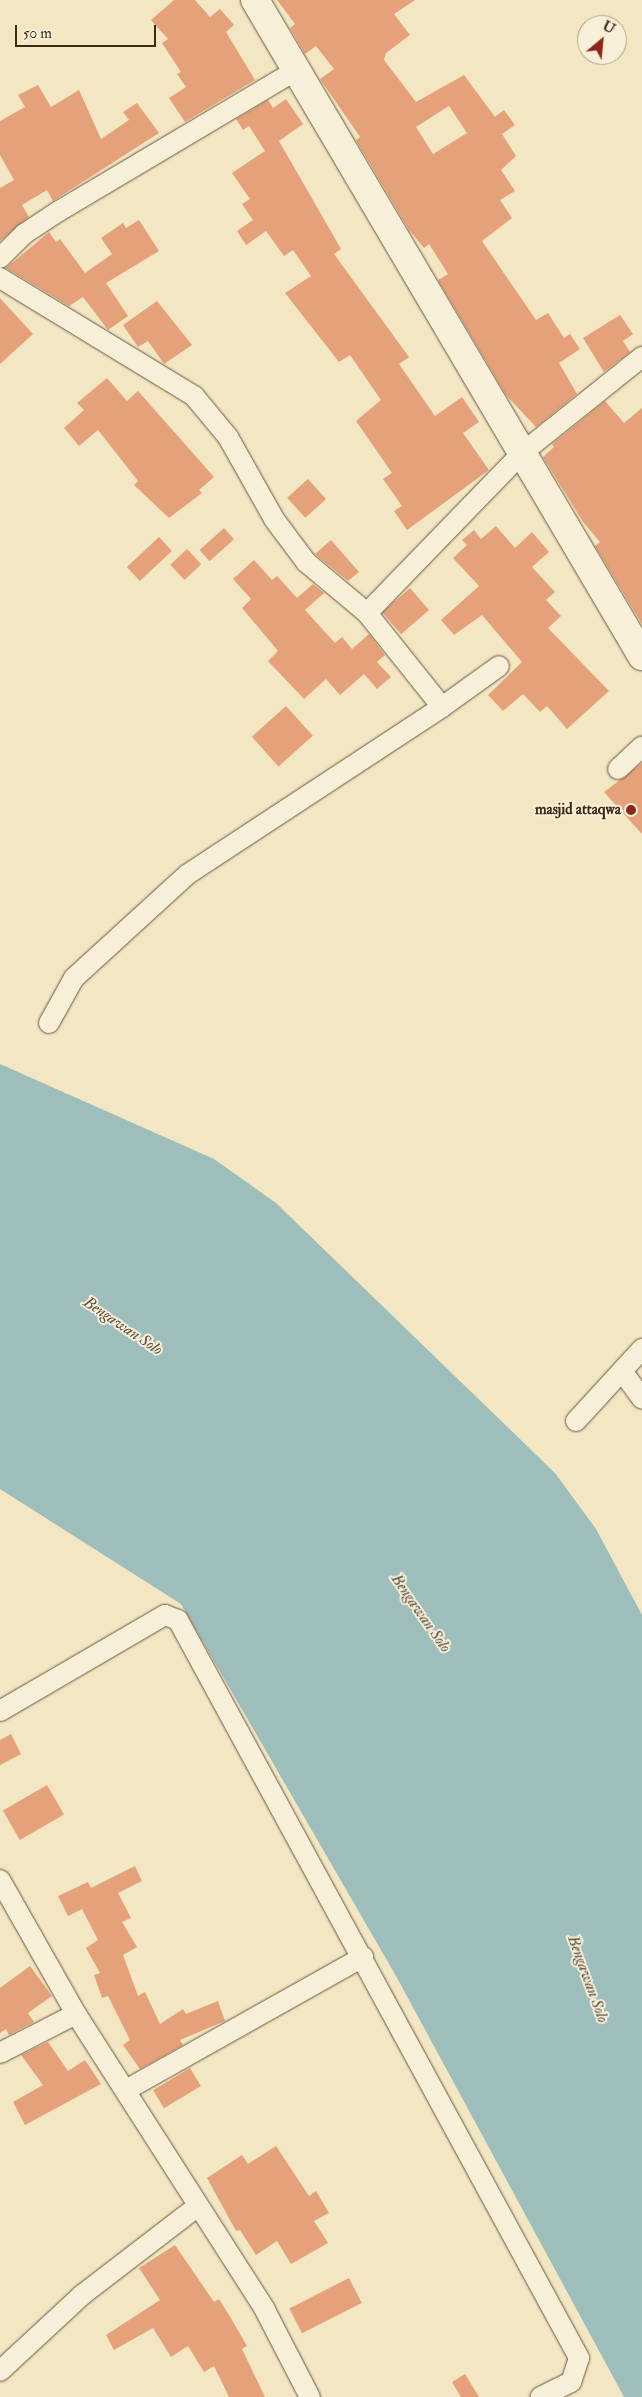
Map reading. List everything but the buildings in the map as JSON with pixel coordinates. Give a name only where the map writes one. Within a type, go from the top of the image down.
[{"type":"street","points":[[255,0],[642,656]]},
{"type":"street","points":[[0,258],[59,211],[296,70]]},
{"type":"street","points":[[0,278],[194,396],[228,437],[274,519],[306,562],[368,612],[442,707]]},
{"type":"street","points":[[368,612],[522,453],[642,357]]},
{"type":"street","points":[[49,1023],[74,978],[188,874],[442,707],[499,666]]},
{"type":"street","points":[[618,769],[642,747]]},
{"type":"street","points":[[576,1421],[642,1349]]},
{"type":"street","points":[[622,1371],[642,1399]]},
{"type":"street","points":[[0,1711],[160,1618],[172,1616],[363,1957],[578,2358],[571,2382],[540,2397]]},
{"type":"street","points":[[0,1880],[76,2014],[264,2310],[310,2397]]},
{"type":"street","points":[[126,2090],[363,1957]]},
{"type":"street","points":[[0,2053],[76,2014]]},
{"type":"street","points":[[0,2371],[82,2295],[198,2206]]},
{"type":"water","name":"Bengawan Solo","points":[[0,1064],[214,1159],[276,1203],[555,1473],[596,1529],[642,1615],[642,2397],[624,2397],[396,1976],[181,1604],[0,1489]]},
{"type":"place","name":"masjid attaqwa","points":[[631,810]]}]
